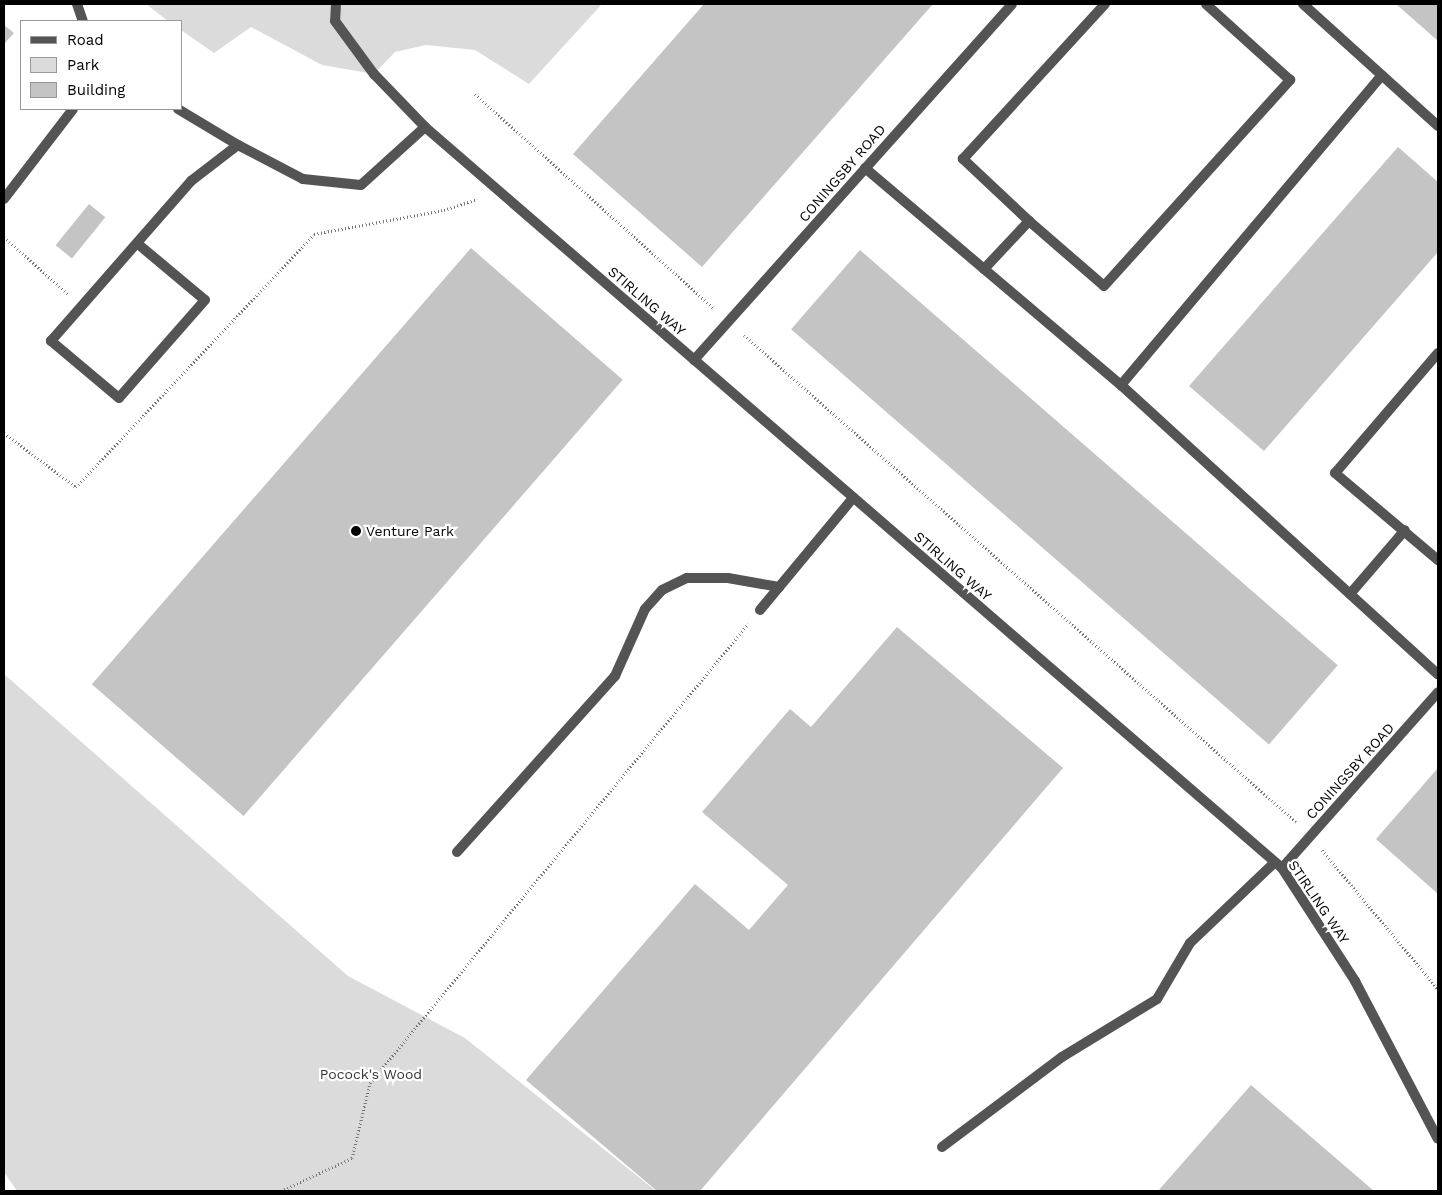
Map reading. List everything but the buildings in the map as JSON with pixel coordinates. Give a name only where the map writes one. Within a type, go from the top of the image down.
[{"type":"street","points":[[77,4],[82,20]]},
{"type":"street","name":"STIRLING WAY","points":[[336,4],[335,21],[374,74],[426,127],[1279,865],[1355,980],[1438,1139]]},
{"type":"street","name":"CONINGSBY ROAD","points":[[694,360],[1012,4]]},
{"type":"street","points":[[1105,4],[963,158],[1028,221],[1104,286],[1290,80],[1217,7],[1206,4]]},
{"type":"street","points":[[1303,4],[1438,126]]},
{"type":"street","points":[[1121,385],[1382,75]]},
{"type":"street","points":[[4,199],[72,110]]},
{"type":"street","points":[[180,110],[238,146],[303,180],[360,185],[426,127]]},
{"type":"street","points":[[138,244],[205,300],[119,398],[51,341],[138,244],[191,181],[238,146]]},
{"type":"street","points":[[865,168],[1121,385],[1438,674]]},
{"type":"street","points":[[984,269],[1028,221]]},
{"type":"street","points":[[1438,353],[1335,473],[1405,530],[1438,560]]},
{"type":"street","points":[[760,610],[853,498]]},
{"type":"street","points":[[1350,594],[1405,530]]},
{"type":"street","points":[[458,852],[615,676],[645,609],[662,590],[687,578],[728,578],[779,587]]},
{"type":"street","name":"CONINGSBY ROAD","points":[[942,1147],[1062,1057],[1157,999],[1190,943],[1279,865],[1438,692]]},
{"type":"path","points":[[475,94],[704,299]]},
{"type":"path","points":[[4,433],[76,487],[314,234],[444,210],[500,191]]},
{"type":"path","points":[[4,237],[81,307]]},
{"type":"path","points":[[777,364],[1288,813]]},
{"type":"path","points":[[281,1191],[352,1158],[370,1083],[760,610]]},
{"type":"path","points":[[1338,867],[1438,990]]},
{"type":"green space","points":[[146,4],[602,4],[529,84],[475,50],[426,45],[395,52],[374,74],[322,65],[251,27],[214,53],[182,31],[182,20],[167,20]]},
{"type":"green space","name":"Pocock's Wood","points":[[4,674],[348,976],[465,1038],[656,1191],[17,1191],[4,1172]]},
{"type":"place","name":"Venture Park","points":[[356,531]]}]
